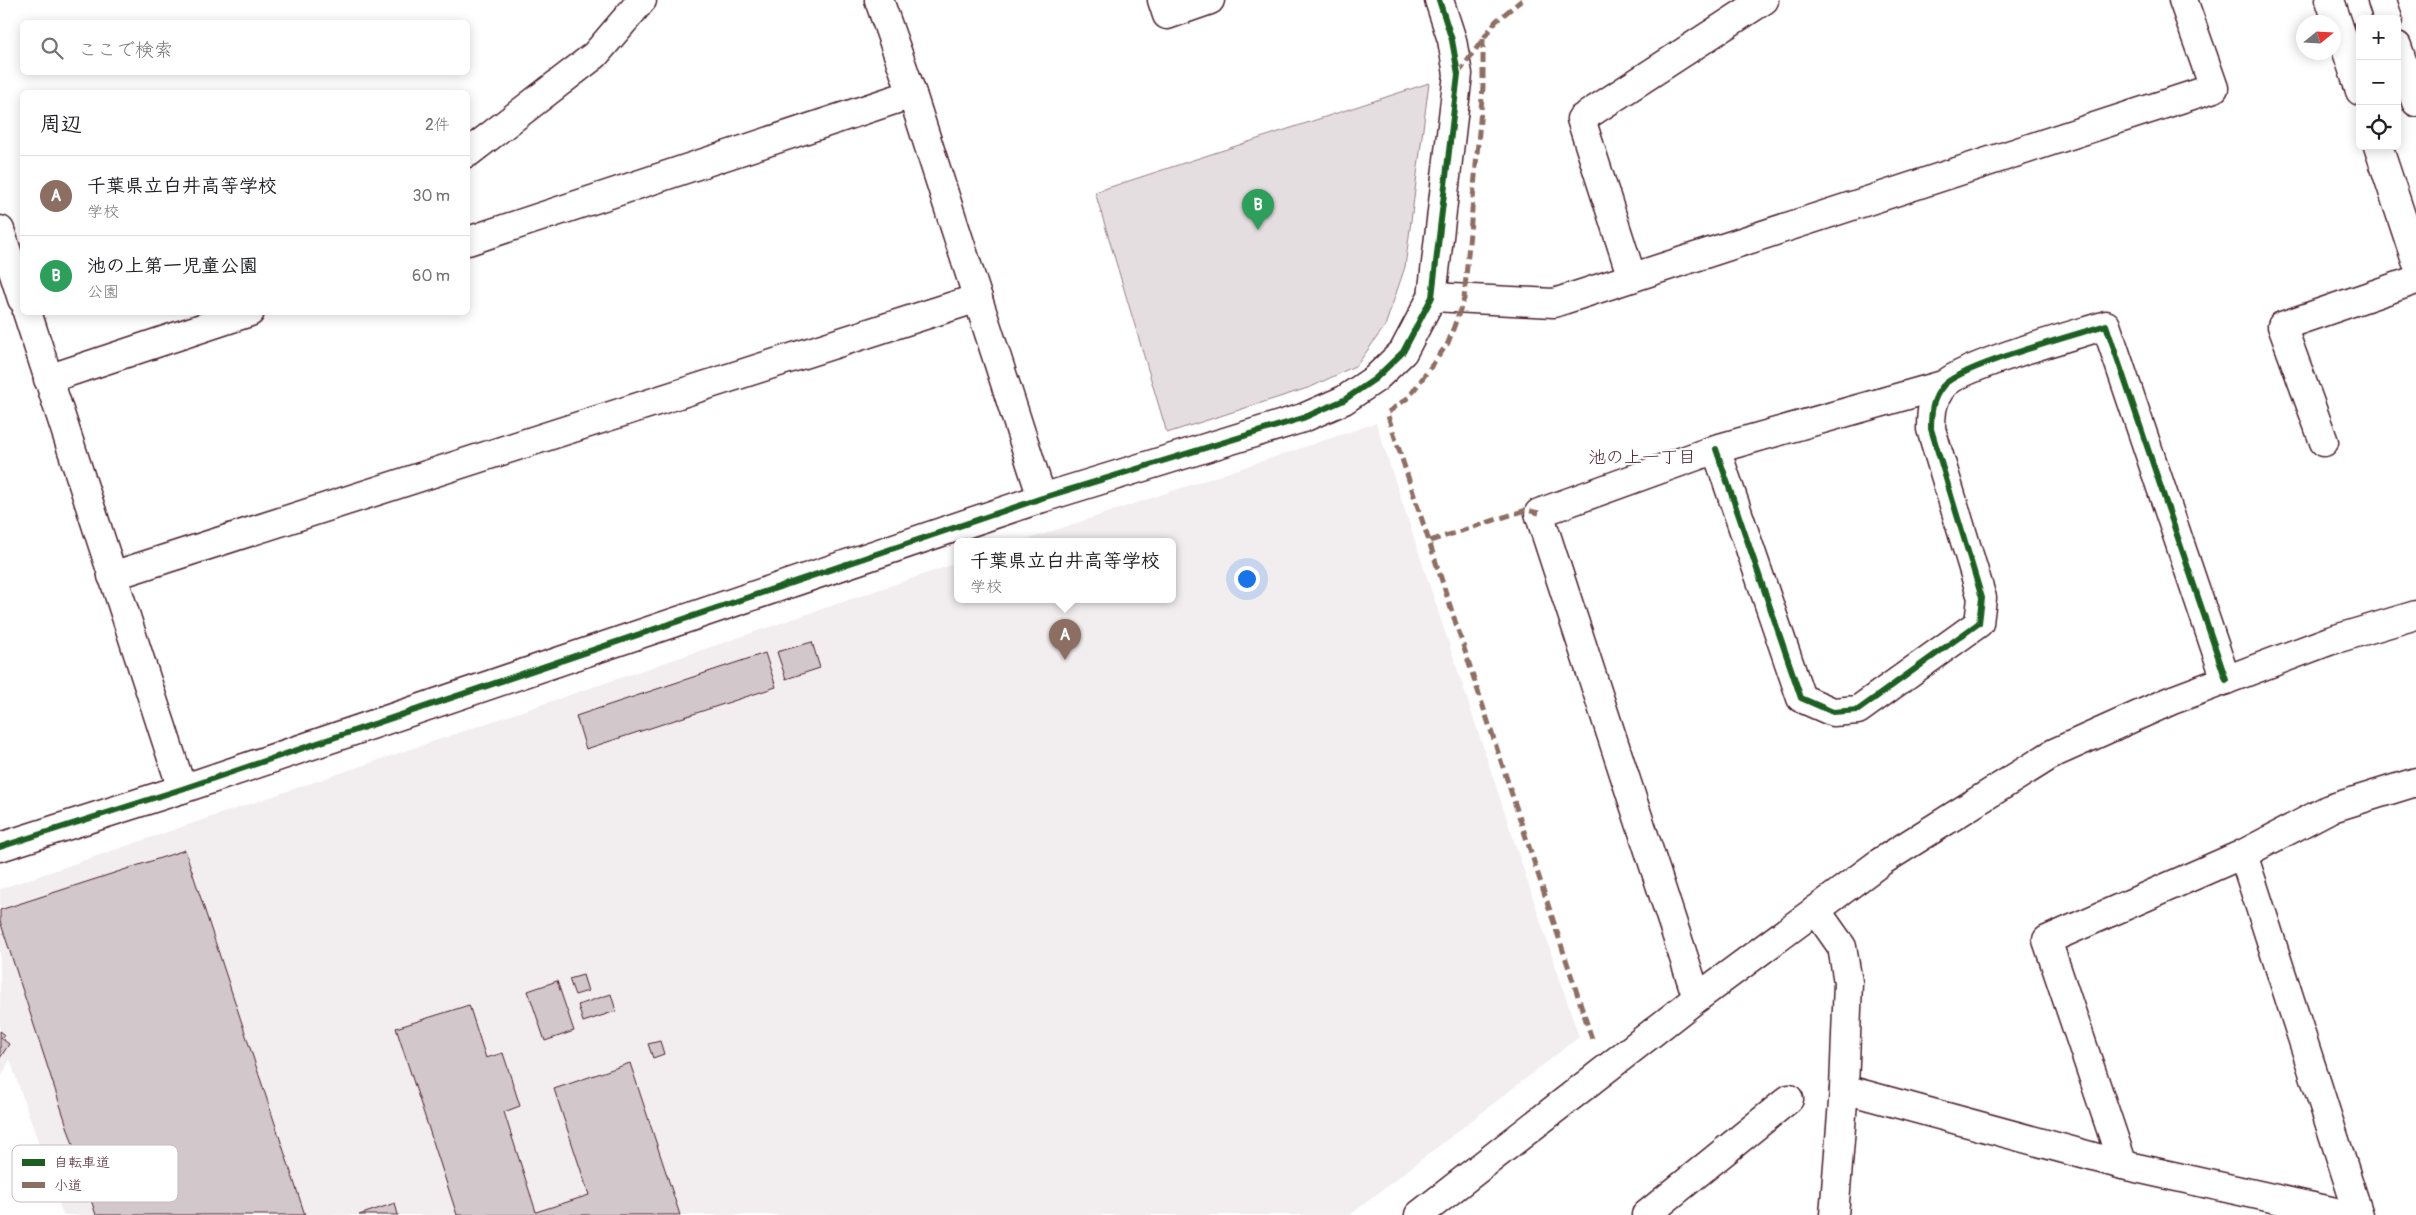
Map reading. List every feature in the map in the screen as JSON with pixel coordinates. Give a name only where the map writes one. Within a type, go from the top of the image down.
[{"type":"street","points":[[470,151],[595,55],[642,0]]},
{"type":"street","points":[[879,0],[912,94],[1042,498]]},
{"type":"street","points":[[1162,0],[1167,15],[1210,0]]},
{"type":"street","points":[[0,847],[182,790],[1042,498],[1303,418],[1344,400],[1375,379],[1403,352],[1432,298],[1458,74],[1452,40],[1439,0]]},
{"type":"street","points":[[1632,278],[1581,119],[1764,0]]},
{"type":"street","points":[[1432,298],[1554,303],[2214,88],[2182,0]]},
{"type":"street","points":[[2330,0],[2356,79]]},
{"type":"street","points":[[2382,0],[2387,15]]},
{"type":"street","points":[[2401,58],[2416,102]]},
{"type":"street","points":[[470,240],[912,94]]},
{"type":"street","points":[[2379,150],[2416,261]]},
{"type":"street","points":[[0,230],[20,293]]},
{"type":"street","points":[[2324,442],[2282,326],[2416,280]]},
{"type":"street","points":[[112,576],[978,298]]},
{"type":"street","points":[[28,315],[182,790]]},
{"type":"street","points":[[48,379],[241,315]]},
{"type":"street","points":[[1697,998],[1539,513],[1716,449],[1943,385],[1967,370],[2106,325],[2226,680]]},
{"type":"street","points":[[1716,449],[1801,698],[1832,712],[1858,710],[1979,623],[1982,598],[1931,429],[1931,407],[1943,385]]},
{"type":"street","points":[[1419,1215],[1697,998],[1882,861],[2054,754],[2170,701],[2329,641],[2416,615]]},
{"type":"street","points":[[2122,1165],[2047,940],[2243,854],[2329,810],[2416,782]]},
{"type":"street","points":[[2243,854],[2358,1215]]},
{"type":"street","points":[[1816,910],[1842,947],[1848,982],[1844,1090],[1834,1215]]},
{"type":"street","points":[[1844,1090],[2122,1165],[2349,1215]]},
{"type":"street","points":[[1646,1215],[1789,1099]]},
{"type":"shaded area","points":[[1429,83],[1405,267],[1385,326],[1357,365],[1311,387],[1167,433],[1095,192]]},
{"type":"shaded area","points":[[1376,423],[1579,1037],[1350,1215],[63,1215],[59,1202],[178,1202],[178,1145],[39,1145],[10,1060],[0,1079],[0,889],[954,564],[954,603],[1176,603],[1176,538],[1032,538]]},
{"type":"building","points":[[812,642],[820,668],[786,679],[777,652]]},
{"type":"building","points":[[765,653],[776,687],[586,749],[576,716]]},
{"type":"building","points":[[185,850],[305,1215],[96,1215],[92,1202],[178,1202],[178,1145],[73,1145],[0,921],[0,910]]},
{"type":"building","points":[[583,975],[588,991],[575,995],[569,979]]},
{"type":"building","points":[[557,981],[574,1031],[545,1041],[528,991]]},
{"type":"building","points":[[611,994],[616,1011],[583,1022],[578,1005]]},
{"type":"building","points":[[469,1005],[486,1058],[503,1053],[520,1106],[504,1112],[536,1212],[589,1195],[554,1089],[630,1063],[680,1215],[457,1215],[396,1028]]},
{"type":"building","points":[[0,1031],[4,1034],[1,1038],[9,1044],[0,1058]]},
{"type":"building","points":[[660,1041],[664,1054],[653,1058],[648,1044]]},
{"type":"building","points":[[395,1203],[398,1215],[359,1215]]},
{"type":"marked path","points":[[1458,74],[1496,21],[1522,0]]},
{"type":"marked path","points":[[1483,39],[1483,87],[1464,299],[1448,343],[1409,397],[1387,413],[1593,1042]]},
{"type":"marked path","points":[[1430,541],[1526,510],[1539,513]]},
{"type":"cycle path","points":[[0,847],[182,789],[1042,498],[1303,418],[1344,400],[1375,379],[1403,352],[1432,297],[1458,74],[1452,40],[1439,0]]},
{"type":"cycle path","points":[[1716,449],[1801,698],[1833,712],[1858,710],[1979,623],[1982,598],[1931,429],[1933,406],[1939,391],[1953,378],[1971,369],[2106,325],[2226,680]]},
{"type":"place","name":"池の上第一児童公園","points":[[1258,230]]},
{"type":"place","name":"千葉県立白井高等学校","points":[[1065,660]]},
{"type":"district","name":"池の上一丁目","points":[[1642,457]]}]
